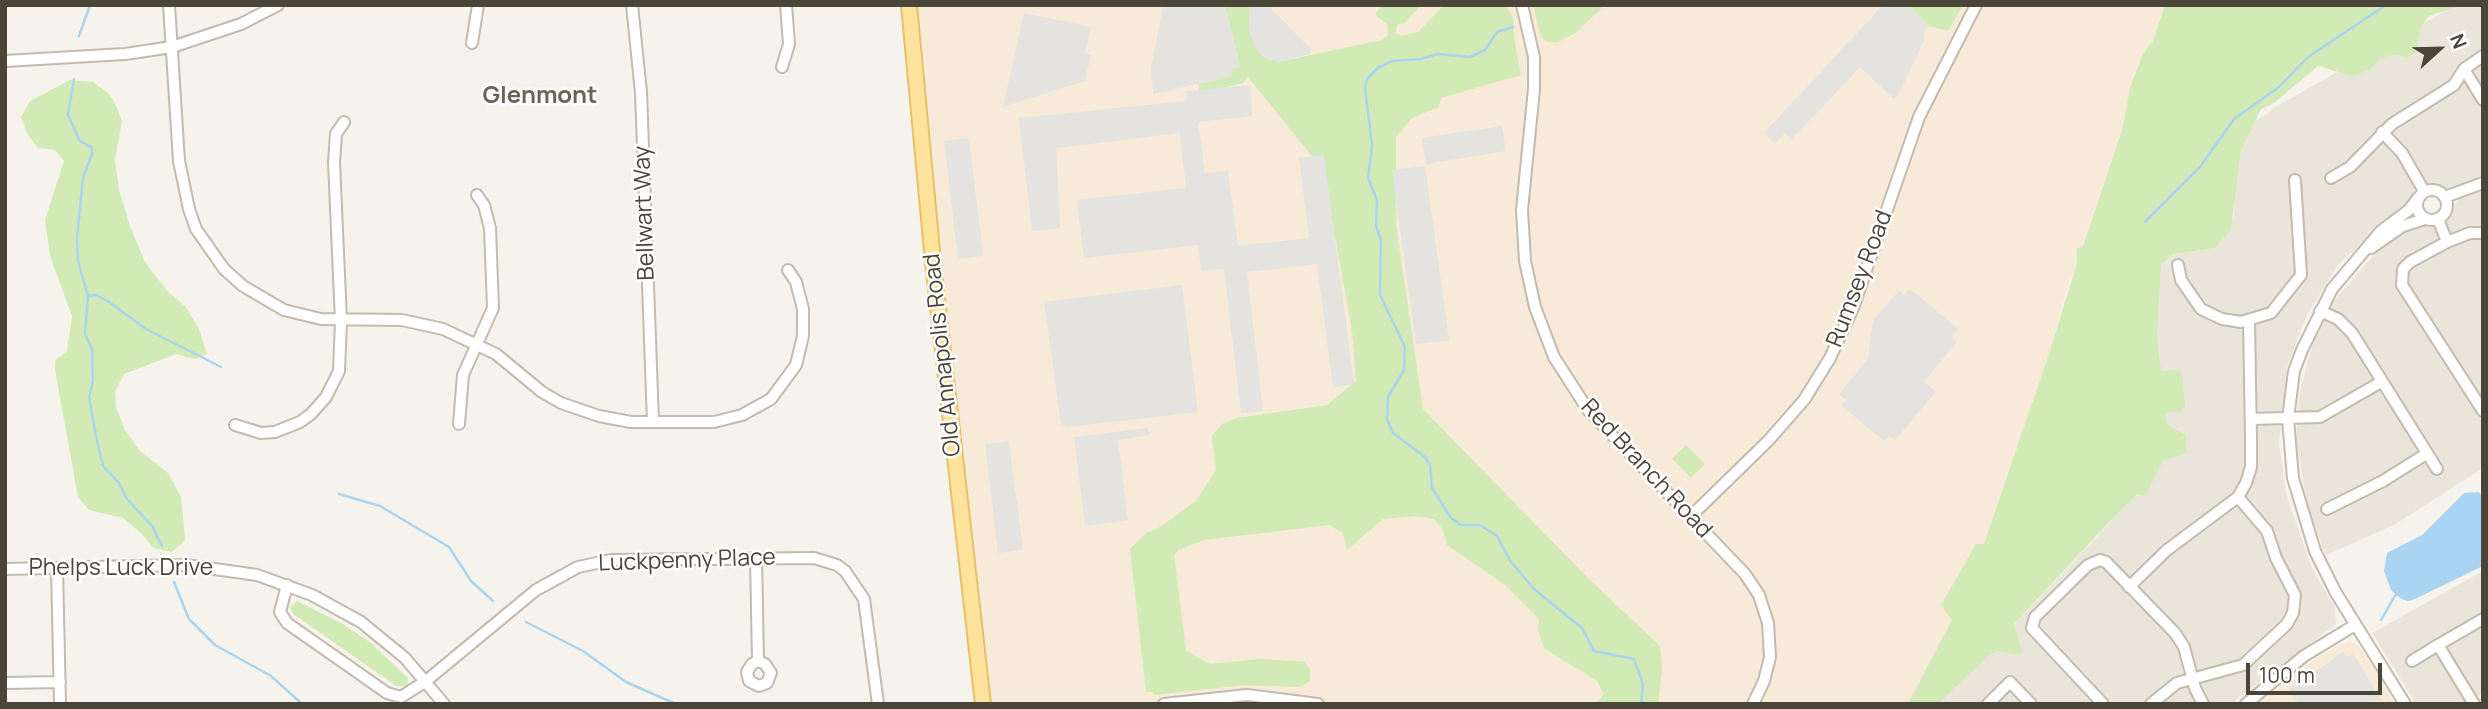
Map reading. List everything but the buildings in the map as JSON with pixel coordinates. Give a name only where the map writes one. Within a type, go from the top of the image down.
[{"type":"main road","name":"Old Annapolis Road","points":[[909,5],[933,258],[983,704]]},
{"type":"street","points":[[169,5],[183,188],[196,229],[224,269],[265,301],[304,315],[341,321],[402,320],[443,329],[479,344],[561,403],[615,420],[653,422],[729,419],[757,409],[781,389],[796,365],[803,336],[801,295],[788,270]]},
{"type":"street","points":[[5,61],[125,54],[172,47],[241,24],[278,5]]},
{"type":"street","points":[[472,43],[478,5]]},
{"type":"street","name":"Bellwart Way","points":[[632,5],[641,92],[653,422]]},
{"type":"street","points":[[782,66],[789,44],[786,5]]},
{"type":"street","name":"Red Branch Road","points":[[1516,5],[1523,11],[1534,57],[1535,76],[1522,210],[1523,239],[1535,307],[1554,357],[1578,396],[1606,431],[1745,574],[1764,607],[1771,639],[1770,657],[1764,681],[1753,704]]},
{"type":"street","name":"Rumsey Road","points":[[1690,517],[1768,440],[1804,400],[1830,358],[1853,308],[1919,117],[1976,5]]},
{"type":"street","points":[[2331,178],[2350,167],[2382,132],[2448,90],[2464,69],[2483,56]]},
{"type":"street","points":[[2464,69],[2483,100]]},
{"type":"street","points":[[235,425],[252,432],[275,432],[312,414],[326,397],[339,371],[341,321],[334,162],[336,134],[344,122]]},
{"type":"street","points":[[2382,132],[2393,140],[2421,195],[2417,208],[2425,219]]},
{"type":"street","points":[[2178,265],[2180,280],[2201,309],[2222,319],[2249,320],[2271,313],[2301,275],[2295,180]]},
{"type":"street","points":[[2445,197],[2483,183]]},
{"type":"street","points":[[2358,258],[2403,226],[2425,219],[2438,219],[2446,210],[2445,197],[2436,190],[2421,195],[2409,210],[2381,231],[2358,258],[2332,289],[2294,371],[2288,419],[2290,460],[2303,520],[2324,572],[2405,704]]},
{"type":"street","points":[[459,424],[463,374],[489,321],[493,293],[488,216],[477,195]]},
{"type":"street","points":[[2438,219],[2447,242]]},
{"type":"street","points":[[2483,233],[2470,233],[2447,242],[2410,262],[2403,269],[2402,285],[2483,411]]},
{"type":"street","points":[[2320,311],[2346,326],[2437,469]]},
{"type":"street","points":[[2129,587],[2167,550],[2238,497],[2251,467],[2249,320]]},
{"type":"street","points":[[2251,419],[2312,418],[2331,412],[2381,382]]},
{"type":"street","points":[[2327,509],[2383,481],[2426,454]]},
{"type":"street","points":[[2151,704],[2177,683],[2233,670],[2251,659],[2287,624],[2296,604],[2295,595],[2276,558],[2267,531],[2238,497]]},
{"type":"street","points":[[756,558],[758,662]]},
{"type":"street","name":"Luckpenny Place","points":[[287,585],[280,612],[287,622],[387,693],[401,697],[426,681],[536,590],[578,567],[611,560],[814,558],[837,565],[853,579],[864,598],[878,704]]},
{"type":"street","points":[[2103,704],[2035,634],[2033,622],[2095,561],[2106,562],[2175,633],[2184,647],[2203,704]]},
{"type":"street","name":"Phelps Luck Drive","points":[[5,569],[205,566],[257,575],[334,606],[360,622],[385,640],[426,681],[444,704]]},
{"type":"street","points":[[57,568],[60,704]]},
{"type":"street","points":[[2412,661],[2483,619]]},
{"type":"street","points":[[2246,704],[2304,656],[2355,625]]},
{"type":"street","points":[[2438,645],[2474,704]]},
{"type":"street","points":[[5,683],[60,682]]},
{"type":"street","points":[[1988,704],[2010,682],[2031,704]]},
{"type":"street","points":[[1164,704],[1247,695],[1318,704]]},
{"type":"shaded area","points":[[915,5],[2165,5],[2063,302],[2047,363],[1957,621],[1923,704],[990,704],[926,129]]},
{"type":"shaded area","points":[[1163,5],[1225,5],[1240,66],[1231,69],[1233,76],[1153,94],[1151,68]]},
{"type":"shaded area","points":[[1250,5],[1268,5],[1311,49],[1310,54],[1278,62],[1264,58],[1249,33]]},
{"type":"shaded area","points":[[1883,5],[1908,5],[1929,26],[1924,32],[1924,40],[1899,93],[1894,99],[1860,67],[1792,139],[1785,133],[1775,144],[1764,133]]},
{"type":"shaded area","points":[[2456,5],[2483,5],[2483,178],[2448,191],[2434,187],[2419,192],[2408,206],[2379,227],[2338,265],[2306,317],[2287,367],[2279,443],[2286,494],[2311,566],[2335,608],[2336,624],[2231,704],[1923,704],[2008,631],[2109,524],[2114,515],[2154,478],[2164,460],[2187,454],[2186,435],[2168,425],[2165,412],[2156,332],[2161,265],[2175,254],[2215,248],[2234,217],[2234,190],[2241,150],[2253,123],[2277,106]]},
{"type":"shaded area","points":[[1024,13],[1091,27],[1085,53],[1091,55],[1085,81],[1003,107]]},
{"type":"shaded area","points":[[1250,85],[1252,116],[1198,122],[1205,173],[1228,171],[1238,246],[1309,238],[1299,158],[1324,155],[1354,384],[1333,387],[1317,264],[1247,272],[1263,411],[1241,413],[1224,269],[1201,271],[1198,245],[1084,258],[1077,200],[1186,188],[1180,133],[1056,148],[1060,228],[1032,231],[1019,118],[1187,101],[1186,91]]},
{"type":"shaded area","points":[[1502,126],[1506,151],[1426,164],[1422,138]]},
{"type":"shaded area","points":[[969,138],[983,256],[958,259],[944,141]]},
{"type":"shaded area","points":[[1425,166],[1449,340],[1416,344],[1392,170]]},
{"type":"shaded area","points":[[2483,188],[2483,468],[2394,525],[2326,555],[2308,509],[2296,438],[2299,396],[2313,342],[2332,303],[2379,249],[2403,230],[2440,223],[2459,199]]},
{"type":"shaded area","points":[[1182,285],[1198,412],[1067,427],[1061,424],[1044,302]]},
{"type":"shaded area","points":[[1910,289],[1958,329],[1952,337],[1957,341],[1924,382],[1936,392],[1895,440],[1889,436],[1884,441],[1842,406],[1846,400],[1839,394],[1868,359],[1873,320],[1899,291],[1904,295]]},
{"type":"shaded area","points":[[1148,428],[1149,435],[1118,440],[1128,520],[1085,526],[1074,437]]},
{"type":"shaded area","points":[[1009,441],[1023,550],[998,553],[985,444]]},
{"type":"shaded area","points":[[2483,571],[2483,693],[2465,704],[2416,704],[2372,633]]},
{"type":"shaded area","points":[[2350,641],[2358,645],[2395,704],[2258,704],[2317,657]]},
{"type":"shaded area","points":[[2343,652],[2347,657],[2353,654],[2382,701],[2299,704],[2289,690]]},
{"type":"green space","points":[[1225,5],[1250,5],[1249,25],[1278,62],[1382,40],[1388,35],[1387,24],[1377,17],[1376,12],[1383,5],[1421,5],[1405,23],[1397,25],[1396,33],[1401,36],[1418,32],[1444,5],[1506,5],[1514,21],[1521,75],[1441,98],[1439,107],[1411,119],[1396,137],[1396,225],[1423,409],[1589,579],[1660,646],[1662,670],[1658,704],[1595,704],[1604,694],[1597,681],[1544,648],[1538,630],[1539,619],[1504,584],[1447,545],[1443,530],[1434,519],[1415,516],[1383,519],[1347,550],[1343,533],[1329,525],[1204,540],[1178,550],[1174,555],[1186,651],[1210,664],[1260,659],[1304,662],[1310,669],[1310,681],[1301,687],[1245,685],[1154,695],[1152,692],[1146,692],[1130,549],[1146,533],[1160,527],[1196,501],[1216,470],[1212,436],[1222,424],[1237,418],[1327,405],[1356,381],[1352,330],[1323,170],[1248,77],[1243,83],[1213,90],[1199,90],[1199,84],[1232,76],[1231,69],[1240,66]]},
{"type":"green space","points":[[1533,5],[1605,5],[1574,34],[1558,42],[1547,42],[1541,37]]},
{"type":"green space","points":[[1908,5],[1963,5],[1948,31],[1929,26]]},
{"type":"green space","points":[[2165,5],[2462,5],[2429,16],[2421,27],[2415,53],[2407,57],[2395,54],[2381,58],[2369,70],[2352,76],[2318,66],[2274,103],[2261,109],[2241,150],[2231,229],[2215,248],[2174,254],[2161,265],[2157,336],[2161,371],[2178,370],[2182,373],[2185,406],[2181,411],[2165,413],[2168,425],[2186,435],[2187,454],[2164,460],[2145,496],[2137,494],[2014,624],[2022,652],[2017,655],[1997,651],[1989,655],[1938,704],[1908,704],[1952,620],[1941,605],[1976,544],[1984,544],[2048,357],[2077,263],[2077,249],[2083,246],[2123,127],[2130,88],[2143,54],[2153,41]]},
{"type":"green space","points":[[70,80],[93,82],[108,93],[115,103],[122,121],[115,160],[119,190],[130,226],[145,262],[168,292],[185,306],[199,329],[207,354],[195,359],[176,354],[124,374],[115,392],[116,407],[125,430],[140,451],[168,473],[181,497],[185,540],[172,552],[153,548],[142,534],[123,518],[89,510],[78,497],[55,370],[55,361],[67,351],[72,316],[50,256],[45,220],[64,161],[55,150],[38,148],[27,133],[21,117],[30,101]]},
{"type":"green space","points":[[1686,445],[1705,464],[1691,478],[1672,459]]},
{"type":"green space","points":[[297,601],[343,624],[371,643],[408,678],[407,686],[396,686],[293,614],[290,607]]},
{"type":"water","points":[[2479,492],[2483,498],[2483,566],[2415,599],[2408,601],[2400,598],[2391,590],[2384,571],[2387,553],[2422,535],[2464,493]]},
{"type":"waterway","points":[[79,36],[90,5]]},
{"type":"waterway","points":[[2145,222],[2200,167],[2234,119],[2279,87],[2308,57],[2386,5]]},
{"type":"waterway","points":[[1513,27],[1497,32],[1485,50],[1470,57],[1438,54],[1421,59],[1392,61],[1379,67],[1367,79],[1365,88],[1372,145],[1368,178],[1377,200],[1376,226],[1381,240],[1380,295],[1405,347],[1404,370],[1388,397],[1387,419],[1393,433],[1425,457],[1430,465],[1432,488],[1451,518],[1461,525],[1480,525],[1497,536],[1511,562],[1535,590],[1582,628],[1594,651],[1634,659],[1643,684],[1641,704]]},
{"type":"waterway","points":[[74,79],[68,115],[80,141],[91,147],[92,154],[83,178],[77,238],[78,261],[88,296],[85,334],[92,349],[93,381],[89,397],[96,436],[103,466],[119,483],[127,499],[152,526],[162,546]]},
{"type":"waterway","points":[[88,296],[96,295],[146,329],[221,367]]},
{"type":"waterway","points":[[339,494],[380,506],[449,547],[471,581],[493,601]]},
{"type":"waterway","points":[[174,582],[189,619],[215,645],[271,676],[302,704]]},
{"type":"waterway","points":[[2381,620],[2396,594]]},
{"type":"waterway","points":[[526,622],[583,651],[626,682],[676,704]]},
{"type":"district","name":"Glenmont","points":[[540,96]]}]
